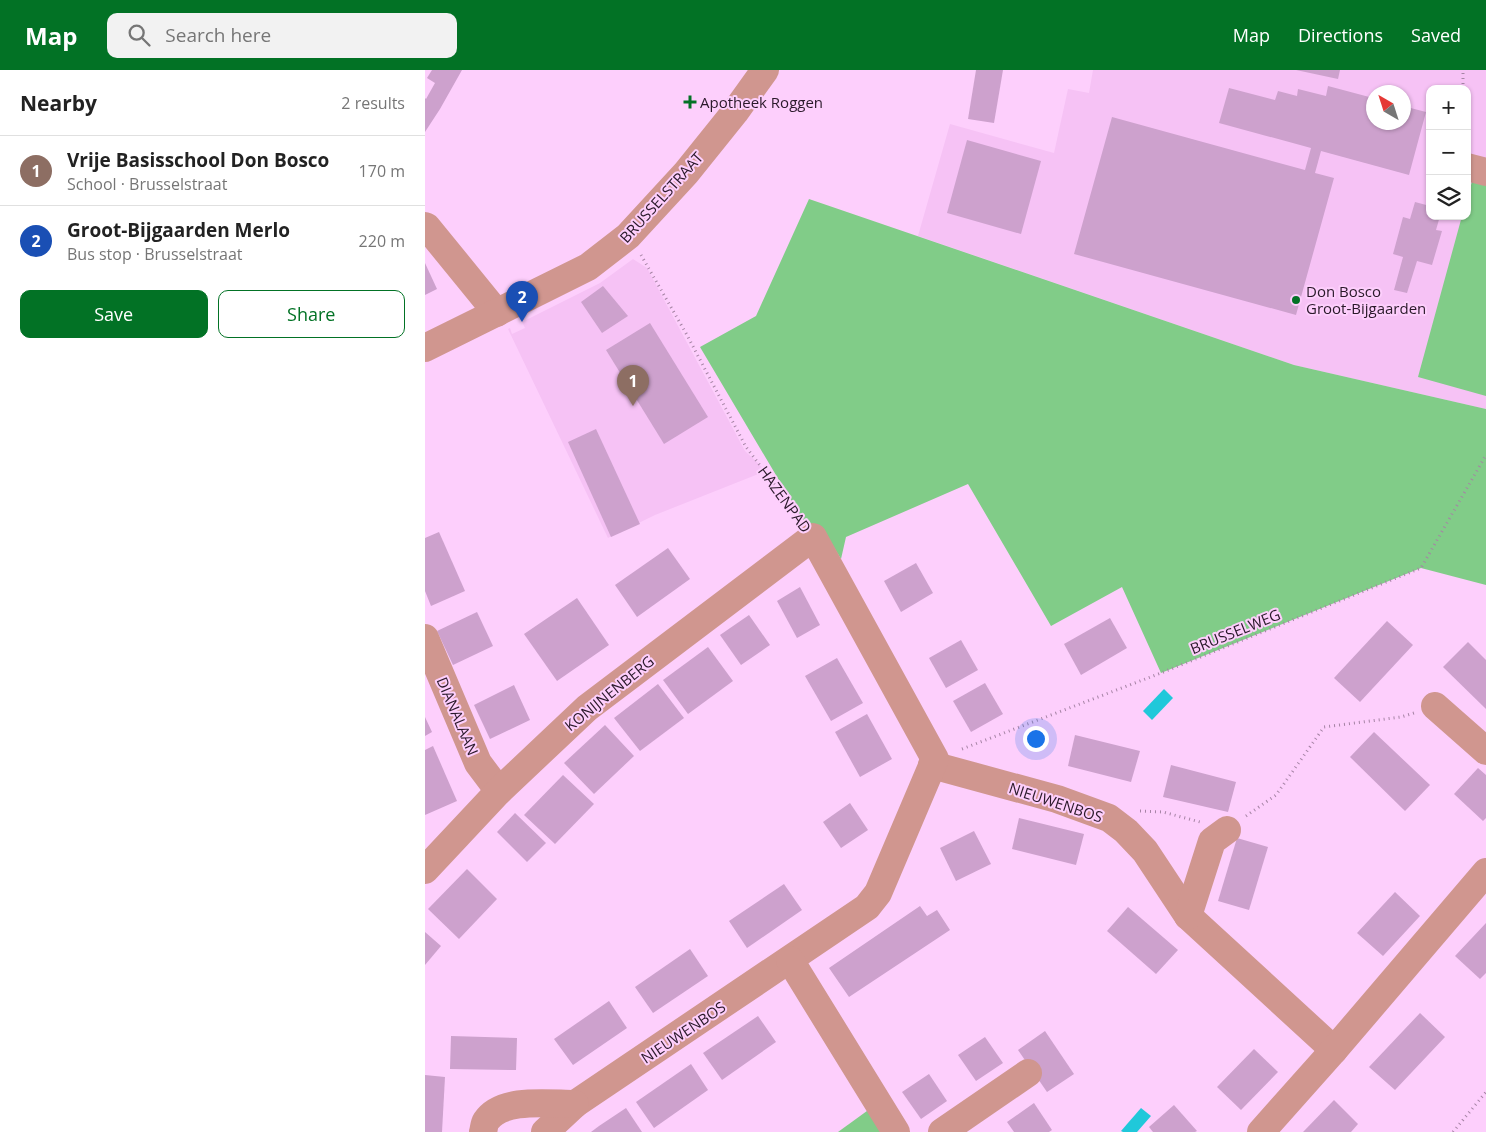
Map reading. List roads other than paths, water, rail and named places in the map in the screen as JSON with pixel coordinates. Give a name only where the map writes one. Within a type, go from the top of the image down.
[{"type":"street","name":"BRUSSELSTRAAT","points":[[425,348],[587,267],[628,236],[686,173],[765,70]]},
{"type":"street","points":[[1471,168],[1486,172]]},
{"type":"street","points":[[425,226],[427,226],[497,313]]},
{"type":"street","name":"HAZENPAD","points":[[813,537],[934,762]]},
{"type":"street","name":"KONIJNENBERG","points":[[425,870],[499,791],[587,708],[813,537]]},
{"type":"street","name":"DIANALAAN","points":[[425,638],[479,763],[499,791]]},
{"type":"street","points":[[1435,706],[1486,751]]},
{"type":"street","name":"NIEUWENBOS","points":[[545,1132],[575,1104],[867,907],[878,893],[934,762],[1057,799],[1109,818],[1127,831],[1145,851],[1189,916],[1334,1050]]},
{"type":"street","points":[[1189,916],[1212,841],[1227,830]]},
{"type":"street","points":[[1261,1132],[1334,1050],[1486,872]]},
{"type":"street","points":[[790,960],[896,1132]]},
{"type":"street","points":[[942,1132],[1028,1073]]},
{"type":"street","points":[[483,1132],[486,1121],[500,1109],[513,1105],[575,1104]]},
{"type":"place","name":"Apotheek Roggen","points":[[690,102]]},
{"type":"place","name":"Don Bosco Groot-Bijgaarden","points":[[1296,300]]},
{"type":"place","name":"Groot-Bijgaarden Merlo","points":[[522,322]]},
{"type":"place","name":"Vrije Basisschool Don Bosco","points":[[633,406]]}]
